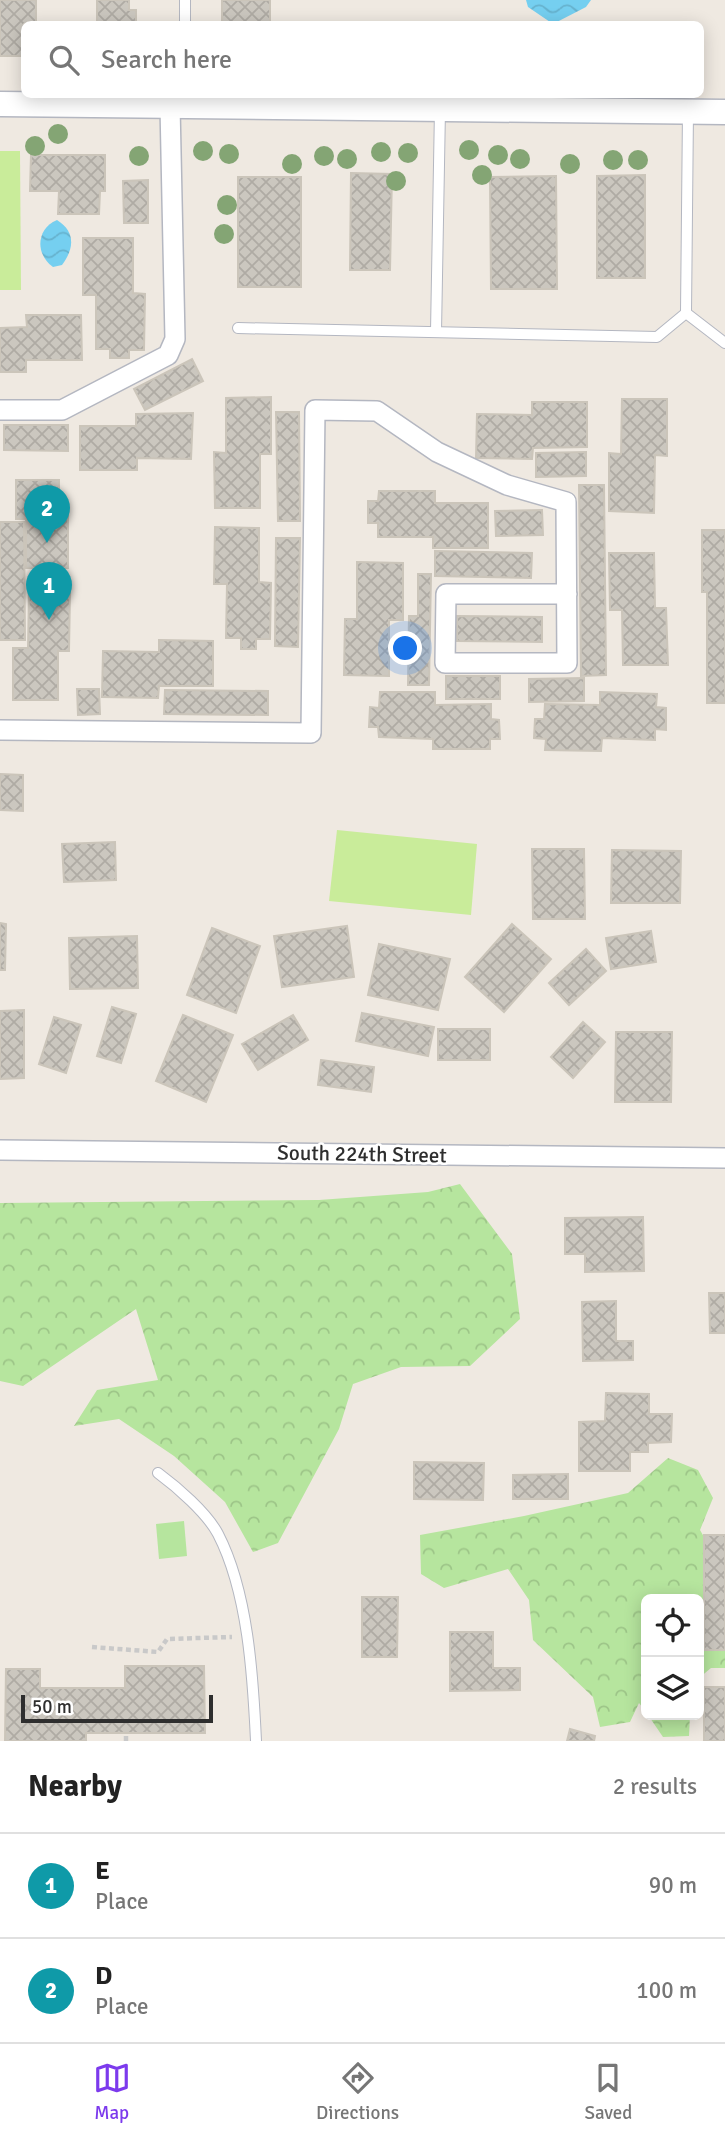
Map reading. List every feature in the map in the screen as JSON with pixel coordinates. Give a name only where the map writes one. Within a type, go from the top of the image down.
[{"type":"street","points":[[0,411],[62,411],[168,355],[175,340],[180,102]]},
{"type":"street","points":[[0,104],[180,102],[440,109],[725,112]]},
{"type":"street","points":[[0,730],[311,733],[314,411],[377,411],[437,452],[507,485],[566,502],[567,594],[567,663],[445,663],[446,594],[567,594]]},
{"type":"street","name":"South 224th Street","points":[[0,1150],[725,1158]]},
{"type":"lane","points":[[184,0],[185,21]]},
{"type":"lane","points":[[436,332],[440,109]]},
{"type":"lane","points":[[238,328],[657,337],[686,313],[688,111]]},
{"type":"lane","points":[[686,313],[725,343]]},
{"type":"lane","points":[[158,1472],[187,1496],[217,1532],[231,1567],[247,1636],[256,1741]]},
{"type":"path","points":[[92,1647],[158,1652],[167,1639],[247,1636]]},
{"type":"green space","points":[[0,151],[20,151],[21,290],[0,290]]},
{"type":"green space","points":[[337,830],[477,844],[471,915],[329,901]]},
{"type":"green space","points":[[460,1184],[512,1254],[520,1319],[470,1366],[401,1367],[353,1384],[339,1429],[278,1543],[253,1552],[225,1502],[174,1456],[119,1419],[74,1426],[97,1390],[158,1380],[136,1309],[23,1386],[0,1381],[0,1203],[319,1200],[428,1192]]},
{"type":"green space","points":[[668,1458],[698,1470],[713,1498],[700,1530],[721,1567],[725,1609],[725,1668],[711,1668],[704,1674],[704,1594],[641,1594],[641,1706],[639,1703],[630,1722],[600,1727],[593,1697],[533,1640],[529,1600],[508,1569],[444,1588],[421,1574],[420,1535],[628,1493]]},
{"type":"green space","points":[[184,1521],[187,1556],[159,1559],[156,1524]]},
{"type":"green space","points":[[651,1720],[690,1720],[689,1736],[663,1737]]},
{"type":"water","points":[[526,0],[591,0],[586,7],[559,21],[549,21],[528,7]]},
{"type":"water","points":[[57,220],[70,235],[71,247],[62,265],[53,267],[43,255],[40,242],[45,229]]},
{"type":"building","points":[[0,0],[36,0],[36,21],[21,21],[21,56],[0,56]]},
{"type":"building","points":[[97,0],[129,0],[129,10],[136,10],[136,21],[97,21]]},
{"type":"building","points":[[222,0],[270,0],[270,21],[222,21]]},
{"type":"building","points":[[31,155],[105,155],[105,191],[100,191],[99,214],[58,214],[59,191],[30,191]]},
{"type":"building","points":[[351,173],[392,174],[390,270],[350,270]]},
{"type":"building","points":[[645,175],[645,278],[597,278],[597,176]]},
{"type":"building","points":[[556,176],[557,289],[491,289],[490,177]]},
{"type":"building","points":[[238,177],[301,177],[301,287],[238,287]]},
{"type":"building","points":[[148,180],[148,223],[124,223],[123,181]]},
{"type":"building","points":[[83,238],[133,238],[133,293],[145,294],[144,350],[129,350],[129,358],[110,358],[110,349],[96,349],[96,295],[83,295]]},
{"type":"building","points":[[26,315],[81,315],[82,360],[26,360],[26,372],[0,372],[0,328],[27,327]]},
{"type":"building","points":[[192,359],[203,381],[145,410],[134,389]]},
{"type":"building","points":[[271,397],[271,454],[260,454],[260,508],[215,508],[214,452],[226,453],[226,398]]},
{"type":"building","points":[[622,399],[667,399],[667,456],[655,455],[654,513],[609,511],[609,453],[621,454]]},
{"type":"building","points":[[532,402],[587,402],[587,447],[533,448],[532,459],[476,458],[477,414],[532,415]]},
{"type":"building","points":[[276,412],[299,412],[300,521],[278,521]]},
{"type":"building","points":[[193,413],[191,459],[137,458],[137,470],[80,470],[80,426],[136,426],[136,414]]},
{"type":"building","points":[[4,425],[68,425],[68,451],[4,450]]},
{"type":"building","points":[[586,452],[586,476],[536,477],[536,453]]},
{"type":"building","points":[[16,480],[59,480],[59,514],[68,514],[68,568],[26,568],[26,519],[16,519]]},
{"type":"building","points":[[579,485],[604,485],[606,675],[581,676]]},
{"type":"building","points":[[379,491],[435,491],[435,503],[488,503],[488,548],[433,548],[433,537],[378,537],[378,523],[368,523],[368,501],[378,501]]},
{"type":"building","points":[[542,510],[543,535],[496,536],[495,511]]},
{"type":"building","points":[[0,522],[24,522],[25,640],[0,640]]},
{"type":"building","points":[[215,527],[259,528],[259,582],[271,583],[270,639],[256,639],[256,649],[241,649],[241,638],[226,638],[227,584],[214,584]]},
{"type":"building","points":[[702,530],[725,530],[725,703],[707,703],[707,592],[702,592]]},
{"type":"building","points":[[276,538],[300,538],[298,647],[275,646]]},
{"type":"building","points":[[435,551],[532,553],[531,578],[435,576]]},
{"type":"building","points":[[609,553],[654,553],[655,608],[666,608],[668,665],[623,665],[622,610],[610,610]]},
{"type":"building","points":[[357,562],[403,563],[403,620],[389,620],[389,676],[344,675],[345,619],[357,619]]},
{"type":"building","points":[[418,574],[431,574],[429,685],[408,685],[409,616],[418,616]]},
{"type":"building","points":[[29,592],[70,592],[69,651],[58,651],[58,700],[13,700],[13,648],[28,648]]},
{"type":"building","points":[[457,616],[542,617],[542,642],[457,641]]},
{"type":"building","points":[[159,640],[213,641],[213,686],[159,686],[158,698],[102,697],[103,651],[159,652]]},
{"type":"building","points":[[446,676],[500,676],[500,699],[446,699]]},
{"type":"building","points":[[584,678],[584,701],[529,702],[529,679]]},
{"type":"building","points":[[77,689],[99,689],[100,714],[78,715]]},
{"type":"building","points":[[165,690],[268,691],[268,715],[164,714]]},
{"type":"building","points":[[380,692],[435,692],[435,705],[491,704],[491,719],[499,720],[500,739],[490,739],[490,749],[433,749],[433,739],[379,737],[378,727],[369,727],[370,707],[379,708]]},
{"type":"building","points":[[600,692],[657,694],[656,707],[666,708],[666,730],[655,729],[655,740],[602,738],[601,751],[545,750],[546,739],[534,738],[535,719],[544,719],[545,704],[600,705]]},
{"type":"building","points":[[0,774],[23,775],[23,811],[0,810]]},
{"type":"building","points":[[115,842],[116,880],[64,882],[62,844]]},
{"type":"building","points":[[532,849],[584,849],[585,919],[533,919]]},
{"type":"building","points":[[612,850],[681,851],[680,903],[611,903]]},
{"type":"building","points":[[0,923],[6,924],[5,970],[0,970]]},
{"type":"building","points":[[512,924],[551,959],[504,1012],[465,977]]},
{"type":"building","points":[[347,926],[354,977],[282,987],[274,936]]},
{"type":"building","points":[[212,928],[260,946],[236,1013],[187,995]]},
{"type":"building","points":[[651,931],[656,962],[611,969],[606,938]]},
{"type":"building","points":[[137,936],[138,988],[70,989],[69,938]]},
{"type":"building","points":[[379,944],[450,959],[438,1010],[368,995]]},
{"type":"building","points":[[586,949],[606,971],[569,1005],[549,983]]},
{"type":"building","points":[[112,1007],[136,1014],[121,1063],[97,1056]]},
{"type":"building","points":[[24,1010],[24,1078],[0,1079],[0,1011]]},
{"type":"building","points":[[362,1013],[434,1027],[428,1056],[356,1041]]},
{"type":"building","points":[[183,1015],[233,1035],[206,1102],[156,1081]]},
{"type":"building","points":[[293,1015],[308,1040],[258,1070],[242,1044]]},
{"type":"building","points":[[54,1017],[81,1025],[66,1073],[39,1064]]},
{"type":"building","points":[[583,1022],[605,1042],[573,1078],[551,1057]]},
{"type":"building","points":[[438,1029],[490,1029],[490,1060],[438,1060]]},
{"type":"building","points":[[616,1032],[672,1032],[671,1102],[615,1102]]},
{"type":"building","points":[[321,1060],[374,1067],[371,1092],[318,1085]]},
{"type":"building","points":[[643,1217],[644,1271],[585,1272],[585,1254],[565,1254],[565,1218]]},
{"type":"building","points":[[709,1293],[725,1293],[725,1333],[710,1333]]},
{"type":"building","points":[[616,1301],[616,1341],[633,1341],[633,1360],[583,1361],[582,1302]]},
{"type":"building","points":[[606,1393],[649,1394],[649,1414],[672,1414],[671,1442],[648,1443],[648,1452],[630,1452],[630,1471],[579,1471],[579,1422],[605,1421]]},
{"type":"building","points":[[414,1462],[484,1463],[483,1500],[414,1499]]},
{"type":"building","points":[[568,1474],[568,1499],[513,1499],[513,1475]]},
{"type":"building","points":[[704,1535],[725,1535],[725,1650],[704,1650]]},
{"type":"building","points":[[362,1597],[398,1597],[397,1657],[362,1657]]},
{"type":"building","points":[[450,1632],[493,1632],[493,1668],[520,1668],[520,1690],[450,1691]]},
{"type":"building","points":[[125,1666],[204,1666],[205,1733],[86,1733],[86,1741],[5,1741],[6,1669],[40,1669],[40,1688],[125,1688]]},
{"type":"building","points":[[704,1687],[725,1687],[725,1741],[704,1741]]},
{"type":"building","points":[[570,1729],[595,1736],[594,1741],[567,1741]]},
{"type":"place","name":"D","points":[[47,543]]},
{"type":"place","name":"E","points":[[49,620]]}]
